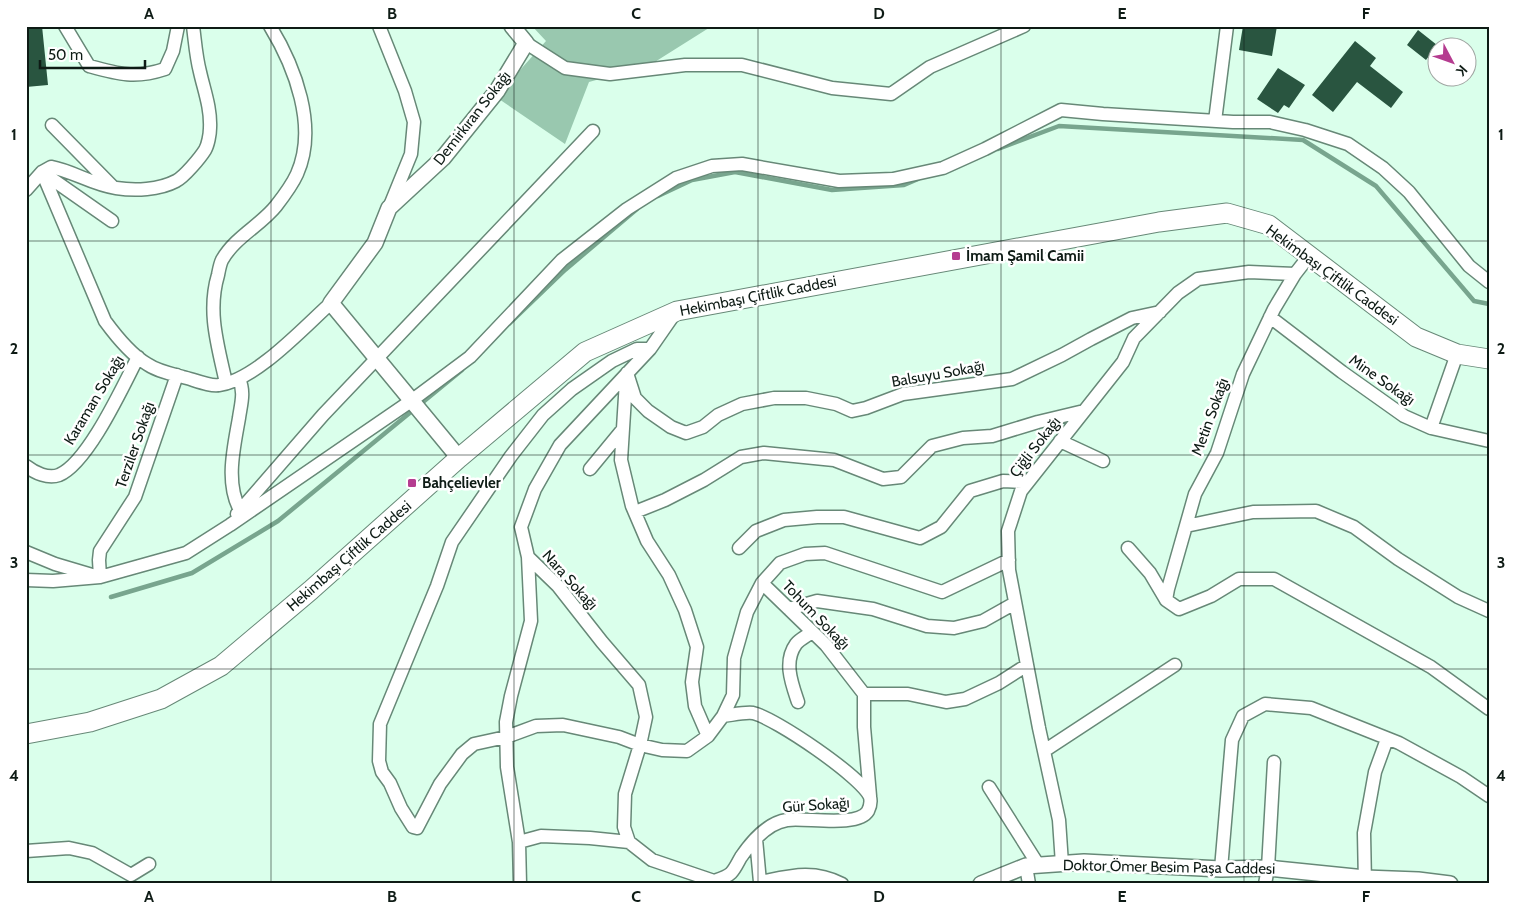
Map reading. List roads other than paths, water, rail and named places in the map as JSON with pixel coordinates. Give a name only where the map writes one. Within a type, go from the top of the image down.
[{"type":"main road","name":"Hekimbaşı Çiftlik Caddesi","points":[[26,734],[90,722],[162,699],[220,666],[311,590],[459,458],[585,352],[677,311],[1159,222],[1227,213],[1269,225],[1416,337],[1458,354],[1489,359]]},
{"type":"street","points":[[65,26],[89,66],[123,75],[148,75],[165,69],[173,51],[178,26]]},
{"type":"street","points":[[26,190],[42,172],[51,167],[59,168],[90,181],[114,188],[134,190],[155,188],[177,181],[205,150],[210,128],[208,101],[199,70],[193,26]]},
{"type":"street","points":[[226,383],[214,329],[212,302],[222,260],[249,229],[275,207],[297,174],[303,151],[305,116],[292,70],[270,26]]},
{"type":"street","points":[[42,172],[104,321],[114,333],[147,365],[161,371],[218,386],[239,379],[263,365],[332,303],[375,243],[411,154],[414,122],[405,91],[378,26]]},
{"type":"street","points":[[512,26],[526,43],[565,68],[610,74],[685,65],[742,65],[832,88],[891,94],[930,67],[1024,26]]},
{"type":"street","points":[[1215,121],[1227,26]]},
{"type":"street","name":"Demirkıran Sokağı","points":[[389,208],[443,158],[496,91],[526,43]]},
{"type":"street","points":[[26,580],[53,581],[100,577],[186,553],[416,406],[470,357],[562,260],[627,209],[676,178],[712,166],[742,164],[839,181],[893,179],[943,168],[1061,110],[1215,121],[1270,122],[1304,130],[1348,144],[1383,168],[1409,192],[1469,266],[1489,282]]},
{"type":"street","points":[[52,125],[114,188]]},
{"type":"street","points":[[230,525],[240,510],[323,415],[593,131]]},
{"type":"street","points":[[42,172],[112,222]]},
{"type":"street","name":"Metin Sokağı","points":[[1166,600],[1195,494],[1217,453],[1243,374],[1270,317],[1295,274],[1309,256]]},
{"type":"street","name":"Çiğli Sokağı","points":[[1062,864],[1059,820],[1015,604],[1009,560],[1008,531],[1020,491],[1123,362],[1134,338],[1178,293],[1198,278],[1250,272],[1295,274]]},
{"type":"street","points":[[332,303],[459,458]]},
{"type":"street","name":"Nara Sokağı","points":[[630,842],[624,827],[625,794],[640,745],[646,717],[639,685],[558,586],[528,557],[521,527],[535,489],[560,445],[650,349],[677,311]]},
{"type":"street","name":"Balsuyu Sokağı","points":[[627,373],[635,398],[648,411],[671,427],[686,433],[703,427],[718,415],[742,404],[774,398],[806,398],[836,404],[852,410],[866,408],[903,394],[1012,379],[1132,318],[1160,312]]},
{"type":"street","name":"Mine Sokağı","points":[[1270,317],[1404,416],[1431,428],[1489,441]]},
{"type":"street","points":[[650,349],[637,349],[612,361],[572,389],[543,415],[511,456],[452,542],[438,586],[380,724],[379,761],[382,772],[390,783],[401,808],[413,827],[418,828],[440,784],[462,754],[474,744],[506,737],[536,726],[563,725],[620,737],[640,745],[662,750],[687,751],[708,736],[723,716],[733,695],[734,658],[747,612],[762,583],[780,563],[805,554],[826,553],[942,592],[1009,560]]},
{"type":"street","points":[[1431,428],[1458,354]]},
{"type":"street","name":"Karaman Sokağı","points":[[27,468],[44,476],[57,476],[70,468],[92,440],[138,357]]},
{"type":"street","points":[[627,373],[621,460],[635,512],[646,541],[669,575],[685,610],[697,647],[692,682],[695,706],[708,736]]},
{"type":"street","name":"Terziler Sokağı","points":[[100,577],[100,551],[135,497],[177,375]]},
{"type":"street","points":[[239,379],[242,387],[242,398],[234,452],[233,478],[235,498],[240,510]]},
{"type":"street","points":[[635,512],[665,500],[704,480],[741,457],[764,453],[834,460],[883,479],[901,477],[932,446],[963,438],[992,436],[1084,411]]},
{"type":"street","points":[[590,469],[623,428]]},
{"type":"street","points":[[1060,441],[1102,461]]},
{"type":"street","points":[[739,548],[756,531],[784,520],[817,517],[844,517],[920,538],[941,527],[970,491],[1003,482],[1028,482]]},
{"type":"street","points":[[1186,526],[1253,512],[1316,511],[1354,527],[1398,559],[1458,597],[1489,612]]},
{"type":"street","points":[[1128,548],[1150,573],[1166,600],[1179,609],[1212,596],[1240,579],[1274,579],[1431,667],[1489,709]]},
{"type":"street","points":[[26,552],[55,564],[100,577]]},
{"type":"street","points":[[520,884],[519,842],[507,767],[506,722],[531,621],[528,557]]},
{"type":"street","name":"Tohum Sokağı","points":[[762,583],[826,645],[864,694]]},
{"type":"street","points":[[789,609],[817,601],[873,609],[927,626],[954,628],[983,621],[1015,604]]},
{"type":"street","points":[[798,702],[789,678],[791,653],[797,643],[812,632]]},
{"type":"street","points":[[870,798],[864,727],[864,694],[908,694],[946,702],[965,699],[998,683],[1027,664]]},
{"type":"street","points":[[1044,751],[1174,665]]},
{"type":"street","points":[[1221,869],[1232,740],[1243,716],[1265,704],[1310,708],[1399,743],[1461,777],[1489,796]]},
{"type":"street","name":"Gür Sokağı","points":[[630,842],[652,860],[704,880],[714,881],[731,873],[743,854],[765,828],[786,820],[822,822],[860,818],[867,814],[870,807],[870,798],[864,788],[810,744],[770,720],[752,713],[723,716]]},
{"type":"street","points":[[1365,881],[1364,833],[1375,772],[1387,739]]},
{"type":"street","points":[[1265,884],[1268,868],[1274,762]]},
{"type":"street","points":[[990,787],[1032,866],[1029,884]]},
{"type":"street","points":[[519,842],[541,836],[630,842]]},
{"type":"street","points":[[756,839],[760,882],[807,874],[830,878],[842,884]]},
{"type":"street","points":[[26,851],[69,848],[92,853],[131,875],[149,864]]},
{"type":"street","name":"Doktor Ömer Besim Paşa Caddesi","points":[[981,884],[1032,866],[1084,862],[1221,869],[1268,868],[1365,881],[1418,880],[1450,884]]},
{"type":"waterway","points":[[998,149],[1059,126],[1303,140],[1376,186],[1474,301],[1489,304]]},
{"type":"waterway","points":[[658,196],[692,180],[735,172],[832,190],[904,185],[918,179]]},
{"type":"waterway","points":[[509,324],[565,270],[637,209]]},
{"type":"waterway","points":[[111,597],[192,573],[278,521],[462,370]]},
{"type":"place","name":"İmam Şamil Camii","points":[[956,256]]},
{"type":"place","name":"Bahçelievler","points":[[412,483]]}]
